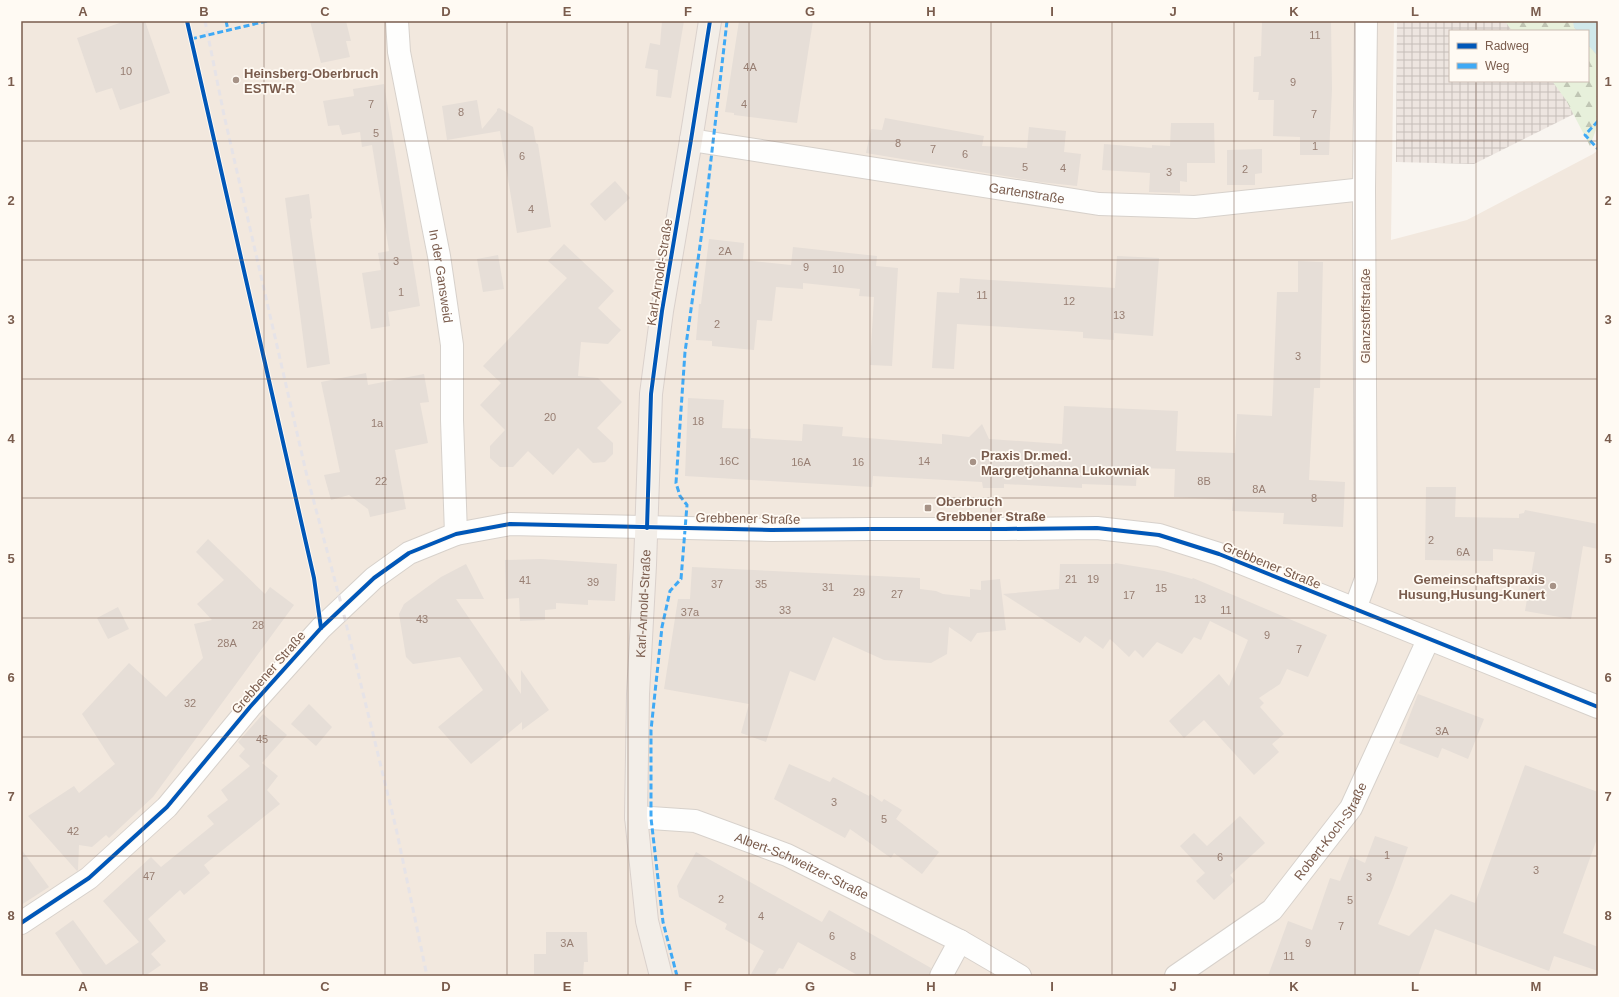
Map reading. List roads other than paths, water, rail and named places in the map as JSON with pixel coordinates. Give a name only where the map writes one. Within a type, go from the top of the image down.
[{"type":"main road","name":"Karl-Arnold-Straße","points":[[657,975],[647,921],[636,816],[638,694],[651,394],[662,310],[692,140],[710,21]]},
{"type":"street","name":"In der Gansweid","points":[[397,21],[399,52],[439,256],[452,345],[452,420],[456,534]]},
{"type":"street","name":"Glanzstoffstraße","points":[[1355,609],[1366,579],[1364,189],[1366,21]]},
{"type":"street","name":"Gartenstraße","points":[[692,140],[1099,204],[1195,207],[1364,189]]},
{"type":"street","name":"Grebbener Straße","points":[[21,923],[89,878],[167,807],[250,707],[321,628],[374,578],[409,553],[456,534],[510,524],[771,530],[871,528],[1096,528],[1159,535],[1219,554],[1428,640],[1598,707]]},
{"type":"street","name":"Robert-Koch-Straße","points":[[1176,976],[1272,910],[1351,808],[1428,640]]},
{"type":"street","name":"Albert-Schweitzer-Straße","points":[[636,816],[695,821],[787,855],[960,941],[1020,976]]},
{"type":"street","points":[[941,976],[960,941]]},
{"type":"water","points":[[1573,21],[1598,21],[1598,56],[1589,46],[1589,30],[1576,30]]},
{"type":"railway","points":[[205,21],[224,115],[306,472],[342,607],[396,828],[427,976]]},
{"type":"place","name":"Heinsberg-Oberbruch ESTW-R","points":[[236,80]]},
{"type":"place","name":"Praxis Dr.med. Margretjohanna Lukowniak","points":[[973,462]]},
{"type":"place","name":"Oberbruch Grebbener Straße","points":[[928,508]]},
{"type":"place","name":"Gemeinschaftspraxis Husung,Husung-Kunert","points":[[1553,586]]}]
